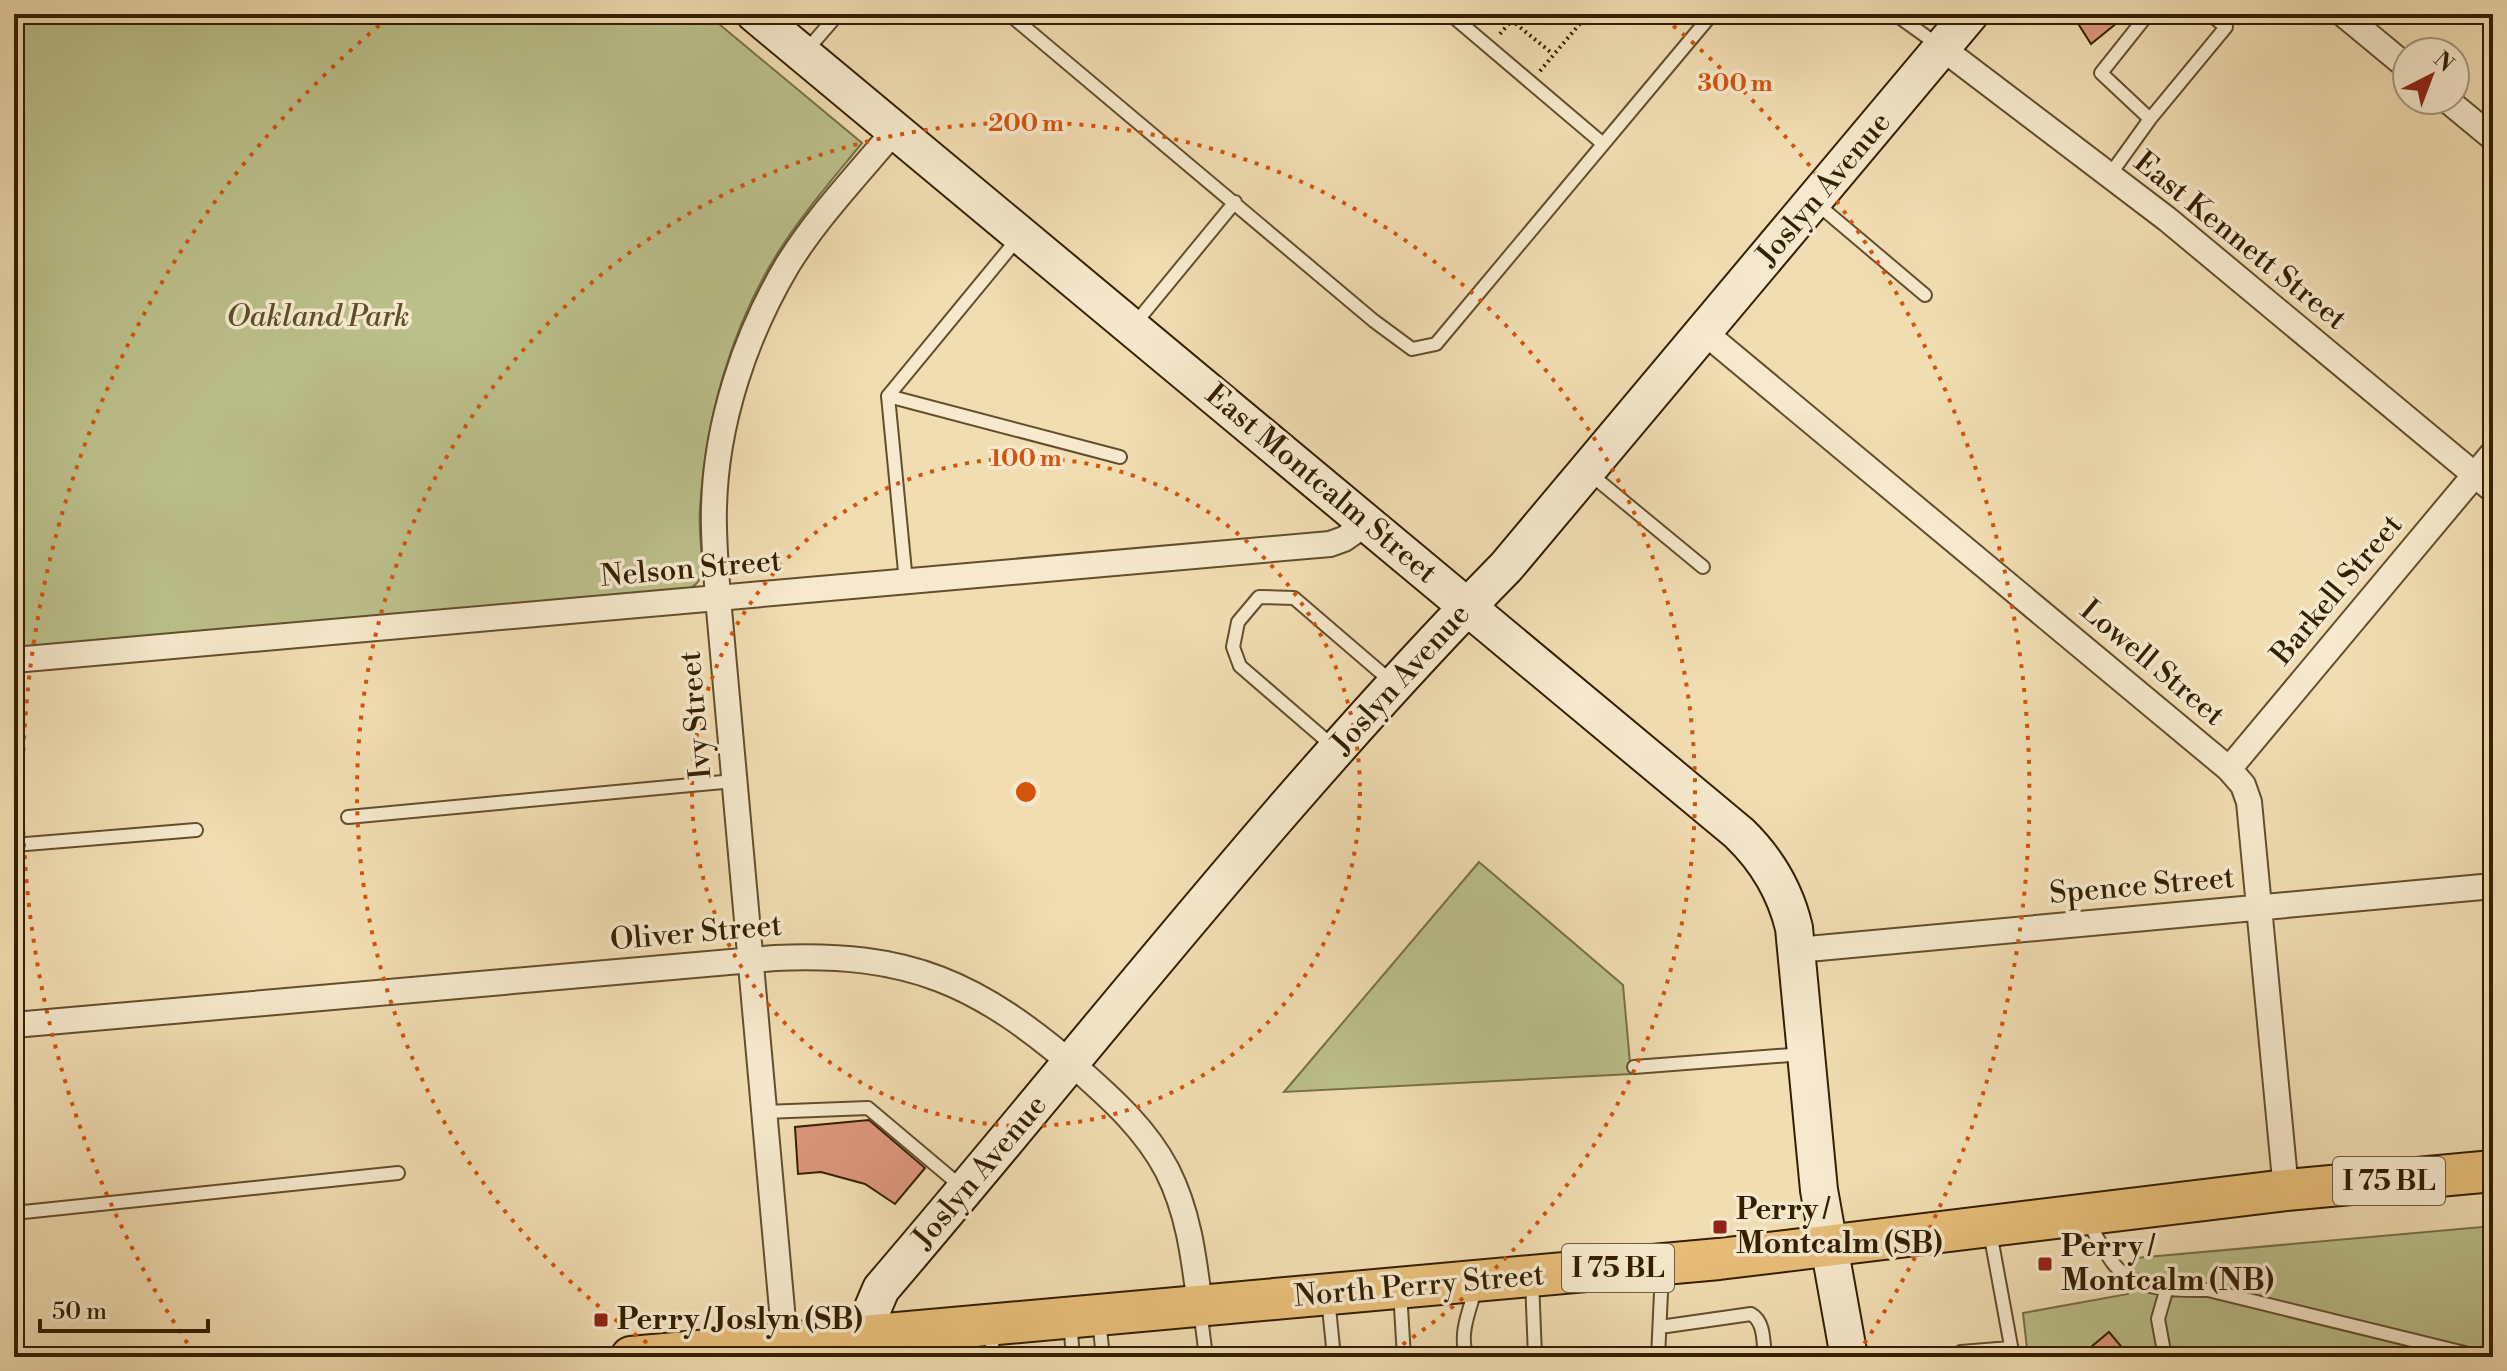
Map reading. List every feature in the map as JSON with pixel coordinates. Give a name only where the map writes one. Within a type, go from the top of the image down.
[{"type":"main road","name":"East Montcalm Street","points":[[755,14],[1751,844],[1782,889],[1789,906],[1797,950],[1819,1190],[1849,1357]]},
{"type":"main road","name":"Joslyn Avenue","points":[[856,1347],[881,1289],[1269,826],[1467,606],[1506,567],[1970,14]]},
{"type":"main road","name":"North Perry Street","points":[[631,1357],[785,1343],[856,1347],[992,1341],[1084,1316],[1662,1264],[2286,1190],[2493,1171]]},
{"type":"street","points":[[2343,14],[2391,54]]},
{"type":"street","name":"East Kennett Street","points":[[1942,48],[2167,219],[2484,482]]},
{"type":"street","points":[[2466,116],[2493,138]]},
{"type":"street","name":"Ivy Street","points":[[785,1343],[718,598],[714,508],[717,470],[729,406],[749,343],[773,293],[797,250],[895,130]]},
{"type":"street","name":"Lowell Street","points":[[1704,332],[2229,769],[2243,785],[2249,802],[2286,1190]]},
{"type":"street","name":"Barkell Street","points":[[2229,769],[2484,482],[2493,453]]},
{"type":"street","name":"Nelson Street","points":[[14,660],[1330,544],[1350,536],[1367,523]]},
{"type":"street","name":"Spence Street","points":[[1797,950],[2493,886]]},
{"type":"street","name":"Oliver Street","points":[[14,1025],[750,960],[837,956],[879,961],[918,971],[993,1004],[1021,1022],[1071,1063],[1132,1119],[1167,1171],[1188,1226],[1200,1306]]},
{"type":"lane","points":[[803,54],[838,14]]},
{"type":"lane","points":[[1009,14],[1374,321],[1412,349],[1436,344],[1712,14]]},
{"type":"lane","points":[[1450,14],[1602,143]]},
{"type":"lane","points":[[1895,14],[1942,48]]},
{"type":"lane","points":[[2148,14],[2101,73],[2150,119]]},
{"type":"lane","points":[[2109,176],[2150,119],[2226,27],[2210,14]]},
{"type":"lane","points":[[1814,201],[1925,295]]},
{"type":"lane","points":[[1132,327],[1235,202]]},
{"type":"lane","points":[[906,582],[888,396],[1021,235]]},
{"type":"lane","points":[[888,396],[1120,457]]},
{"type":"lane","points":[[1587,471],[1703,567]]},
{"type":"lane","points":[[1337,750],[1240,666],[1233,647],[1238,622],[1259,597],[1294,598],[1396,685]]},
{"type":"lane","points":[[348,817],[734,781]]},
{"type":"lane","points":[[14,845],[196,830]]},
{"type":"lane","points":[[1634,1067],[1807,1054]]},
{"type":"lane","points":[[764,1112],[868,1108],[965,1190]]},
{"type":"lane","points":[[14,1213],[398,1173]]},
{"type":"lane","points":[[2083,1213],[2112,1262],[2120,1271],[2139,1282],[2166,1291],[2208,1290],[2481,1357]]},
{"type":"lane","points":[[1958,1357],[1961,1352],[2011,1353],[1989,1225]]},
{"type":"lane","points":[[1658,1357],[1662,1264]]},
{"type":"lane","points":[[1532,1276],[1535,1357]]},
{"type":"lane","points":[[1444,1357],[1466,1356],[1464,1333],[1477,1281]]},
{"type":"lane","points":[[1400,1288],[1404,1357]]},
{"type":"lane","points":[[2165,1357],[2158,1319],[2166,1291]]},
{"type":"lane","points":[[1328,1295],[1334,1357]]},
{"type":"lane","points":[[1200,1306],[1206,1357]]},
{"type":"lane","points":[[1660,1327],[1751,1314],[1758,1318],[1761,1326],[1765,1357]]},
{"type":"lane","points":[[1073,1357],[1084,1316]]},
{"type":"lane","points":[[1084,1316],[1103,1357]]},
{"type":"path","points":[[1489,47],[1517,14]]},
{"type":"path","points":[[1530,82],[1588,14]]},
{"type":"path","points":[[1511,20],[1554,54]]},
{"type":"green space","name":"Oakland Park","points":[[14,14],[707,14],[862,143],[777,254],[760,283],[734,344],[708,441],[700,516],[702,575],[697,583],[690,589],[14,649]]},
{"type":"green space","points":[[1479,862],[1623,985],[1631,1074],[1284,1092]]},
{"type":"green space","points":[[2493,1226],[2493,1357],[2028,1357],[2023,1313],[2128,1294],[2136,1258]]},
{"type":"building","points":[[2072,14],[2128,14],[2091,44]]},
{"type":"building","points":[[869,1120],[925,1168],[895,1204],[865,1184],[821,1172],[798,1174],[795,1127]]},
{"type":"building","points":[[2109,1332],[2130,1357],[2079,1357]]},
{"type":"place","name":"Perry / Montcalm (SB)","points":[[1720,1227]]},
{"type":"place","name":"Perry / Montcalm (NB)","points":[[2045,1264]]},
{"type":"place","name":"Perry / Joslyn (SB)","points":[[601,1320]]}]
